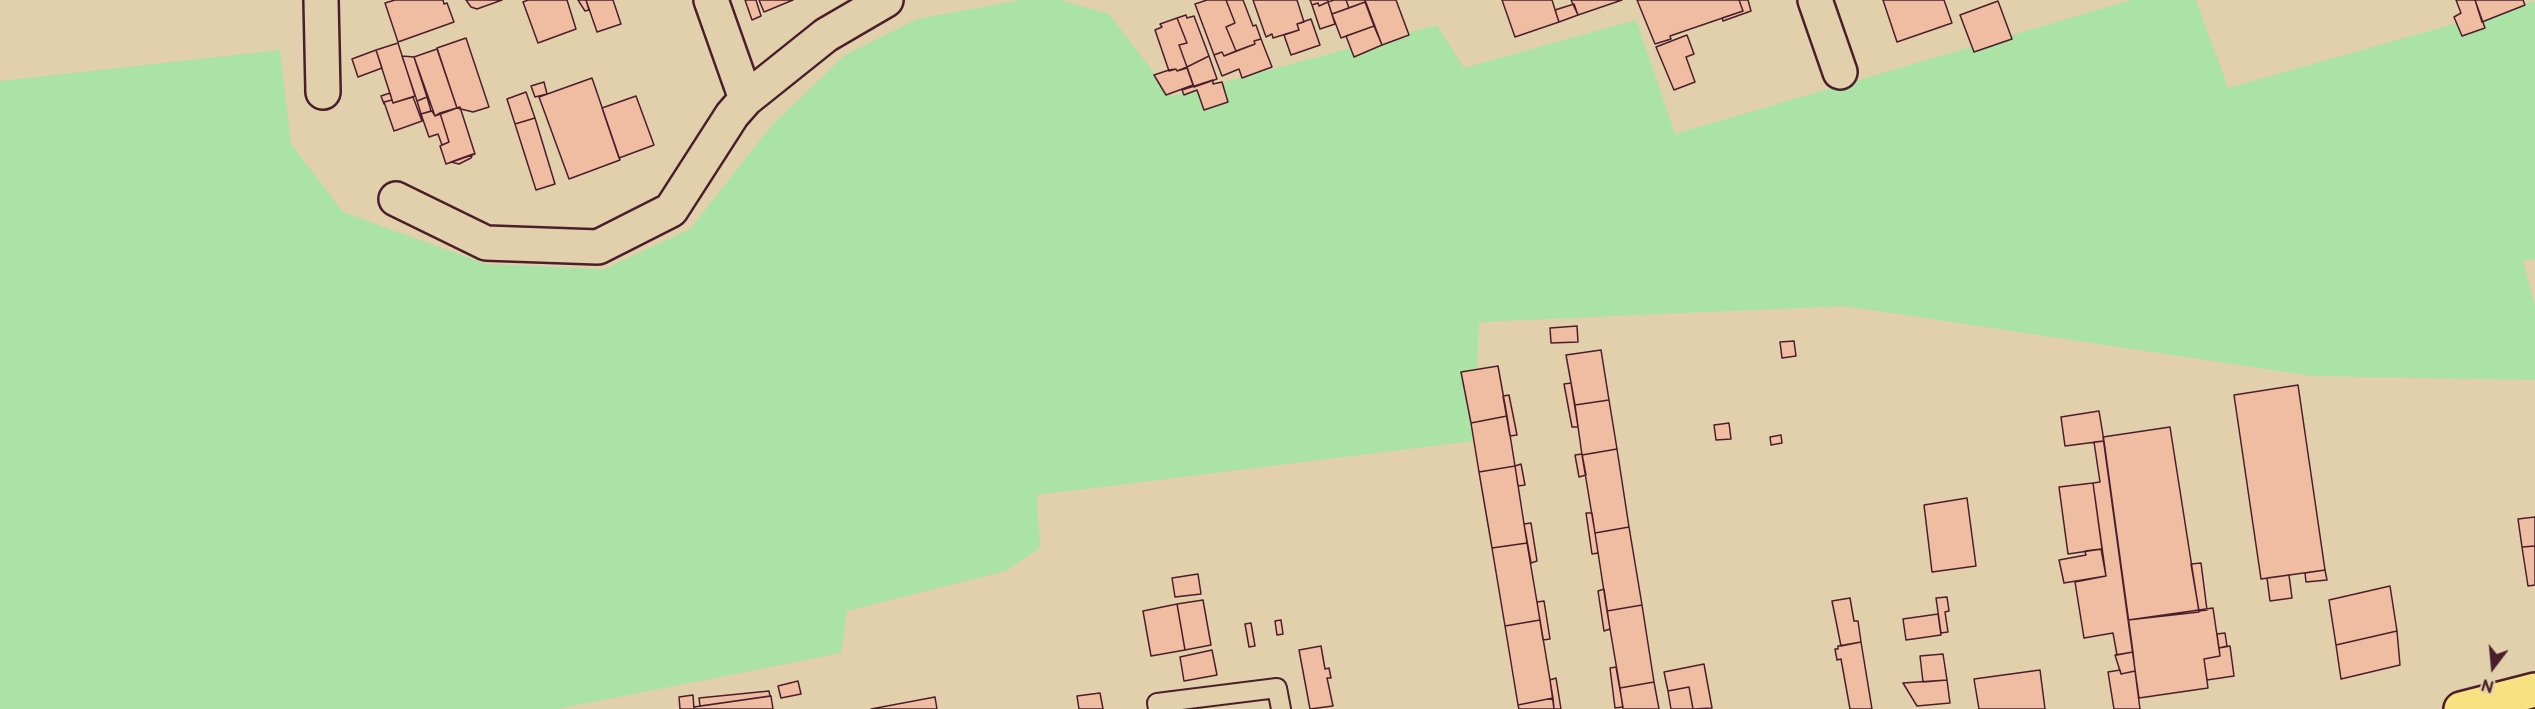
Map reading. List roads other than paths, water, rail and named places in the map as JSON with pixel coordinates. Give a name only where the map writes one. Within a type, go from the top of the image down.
[{"type":"main road","points":[[2461,709],[2535,690]]},
{"type":"street","points":[[321,0],[323,92]]},
{"type":"street","points":[[711,0],[746,99]]},
{"type":"street","points":[[396,199],[486,243],[598,247],[671,210],[732,115],[746,99],[826,35],[886,0]]},
{"type":"street","points":[[1815,0],[1840,72]]},
{"type":"lane","points":[[1158,709],[1157,704],[1277,688],[1281,709]]}]
